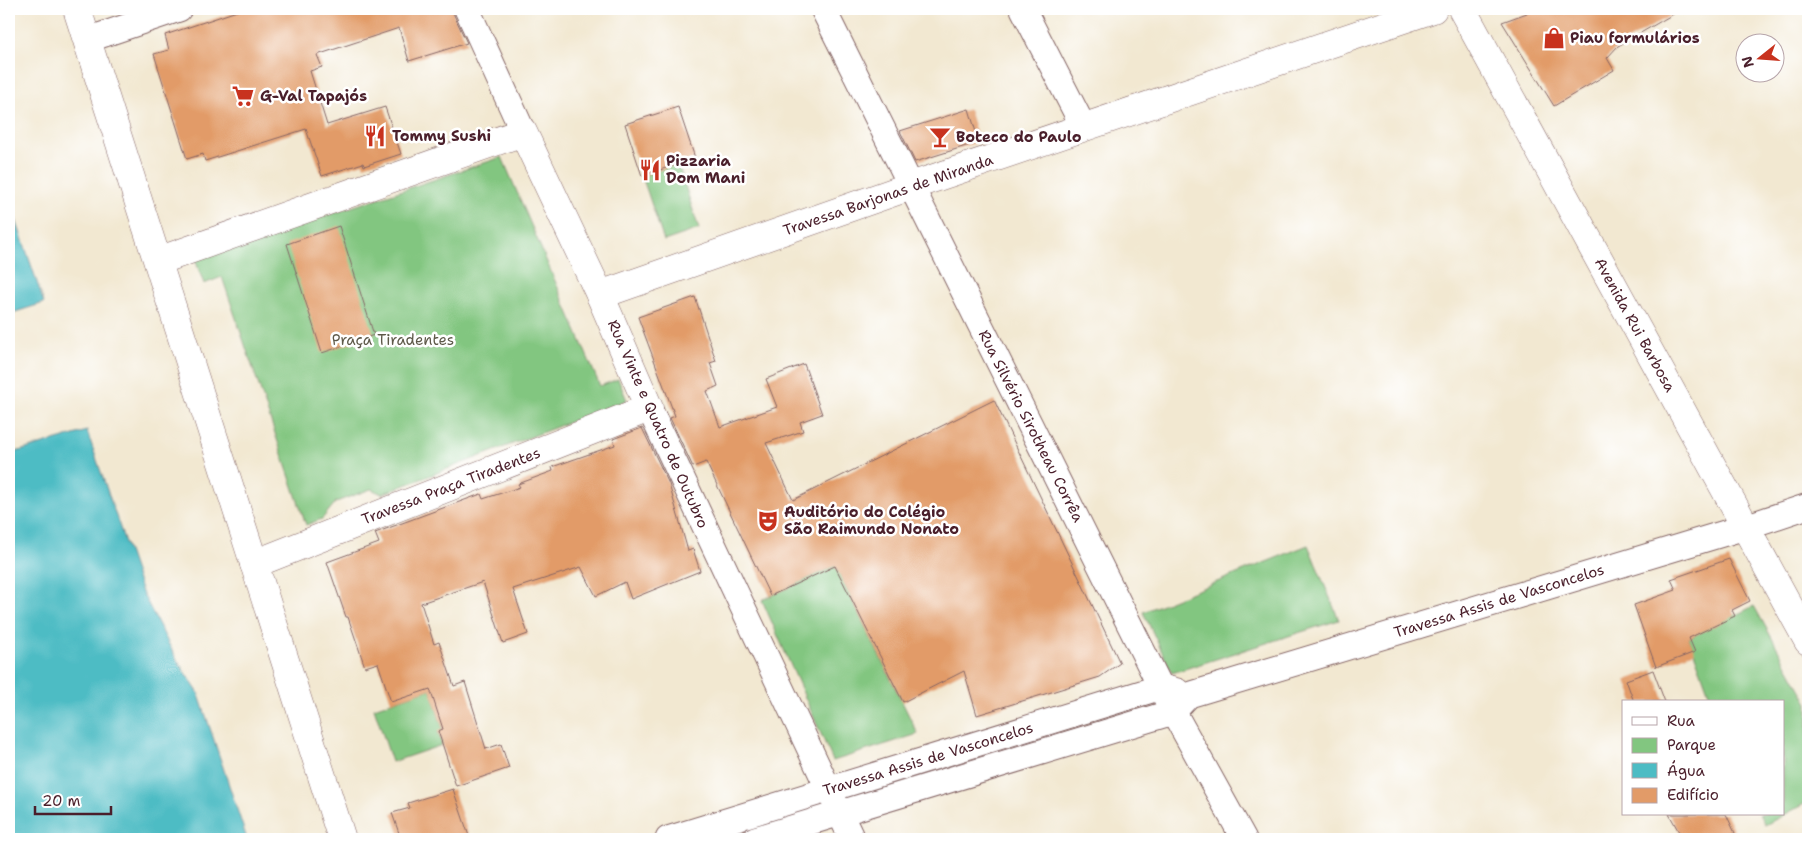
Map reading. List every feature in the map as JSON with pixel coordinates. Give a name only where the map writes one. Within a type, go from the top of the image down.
[{"type":"street","points":[[78,9],[342,839]]},
{"type":"street","points":[[87,40],[179,9]]},
{"type":"street","name":"Rua Vinte e Quatro de Outubro","points":[[467,9],[600,295],[649,408],[852,839]]},
{"type":"street","name":"Rua Silvério Sirotheau Corrêa","points":[[824,9],[1162,687]]},
{"type":"street","points":[[1023,9],[1084,128]]},
{"type":"street","name":"Travessa Barjonas de Miranda","points":[[600,295],[911,186],[1433,9]]},
{"type":"street","name":"Avenida Rui Barbosa","points":[[1462,9],[1808,641]]},
{"type":"street","points":[[158,261],[523,132]]},
{"type":"street","name":"Travessa Praça Tiradentes","points":[[254,564],[649,408]]},
{"type":"street","name":"Travessa Assis de Vasconcelos","points":[[755,839],[952,780],[1181,703],[1808,506]]},
{"type":"street","points":[[1162,687],[1181,703],[1244,839]]},
{"type":"street","name":"Travessa Assis de Vasconcelos","points":[[668,839],[1162,687]]},
{"type":"green space","name":"Praça Tiradentes","points":[[502,157],[600,386],[618,379],[627,400],[382,494],[371,489],[336,502],[322,519],[306,525],[222,277],[204,284],[195,259]]},
{"type":"green space","points":[[678,164],[699,229],[664,241],[642,176]]},
{"type":"green space","points":[[1308,545],[1339,620],[1172,673],[1143,612]]},
{"type":"green space","points":[[835,566],[918,734],[833,761],[762,600]]},
{"type":"green space","points":[[1754,606],[1808,703],[1808,802],[1784,815],[1784,700],[1711,700],[1689,638]]},
{"type":"green space","points":[[430,689],[443,729],[438,732],[442,745],[392,762],[374,708]]},
{"type":"green space","points":[[1760,816],[1782,816],[1765,825]]},
{"type":"water","points":[[9,199],[44,303],[9,314]]},
{"type":"water","points":[[87,431],[142,592],[177,660],[198,692],[247,839],[9,839],[9,454]]},
{"type":"building","name":"G-Val Tapajós","points":[[243,9],[453,9],[467,43],[409,61],[399,28],[317,55],[322,67],[310,71],[327,125],[385,107],[401,154],[364,166],[363,163],[322,176],[306,129],[205,161],[203,154],[187,159],[154,54],[169,50],[165,35]]},
{"type":"building","points":[[1538,9],[1682,9],[1618,46],[1607,58],[1614,70],[1554,106],[1502,22]]},
{"type":"building","name":"Pizzaria Dom Mani","points":[[678,107],[695,158],[642,176],[625,124]]},
{"type":"building","name":"Boteco do Paulo","points":[[969,109],[979,142],[915,162],[900,131]]},
{"type":"building","points":[[339,226],[374,335],[322,353],[287,244]]},
{"type":"building","points":[[695,297],[716,361],[710,363],[718,386],[707,391],[720,427],[777,407],[766,379],[804,364],[822,414],[800,422],[803,431],[766,443],[793,500],[994,400],[1120,663],[1100,677],[977,715],[964,671],[903,702],[835,566],[770,596],[706,462],[693,467],[670,418],[675,416],[638,317]]},
{"type":"building","points":[[642,428],[669,484],[688,551],[693,549],[700,571],[631,599],[625,582],[596,596],[581,567],[513,589],[528,634],[503,643],[483,582],[421,603],[434,644],[439,642],[454,686],[465,682],[486,749],[501,744],[509,768],[456,786],[438,731],[443,729],[430,689],[391,702],[378,663],[365,667],[327,562],[379,543],[375,533],[481,494],[483,499],[520,487],[518,484],[553,471],[552,467],[615,445],[613,439]]},
{"type":"building","points":[[1729,559],[1750,601],[1732,610],[1735,616],[1689,638],[1695,652],[1656,667],[1634,605],[1676,590],[1671,579]]},
{"type":"building","points":[[1653,670],[1664,700],[1633,700],[1626,680]]},
{"type":"building","points":[[453,789],[470,839],[401,839],[392,813],[410,808],[408,803]]},
{"type":"building","points":[[1670,816],[1727,816],[1735,833],[1724,839],[1683,839]]},
{"type":"place","name":"Piau formulários","points":[[1554,38]]},
{"type":"place","name":"G-Val Tapajós","points":[[243,96]]},
{"type":"place","name":"Tommy Sushi","points":[[375,136]]},
{"type":"place","name":"Boteco do Paulo","points":[[940,137]]},
{"type":"place","name":"Pizzaria Dom Mani","points":[[650,170]]},
{"type":"place","name":"Auditório do Colégio São Raimundo Nonato","points":[[768,521]]}]
